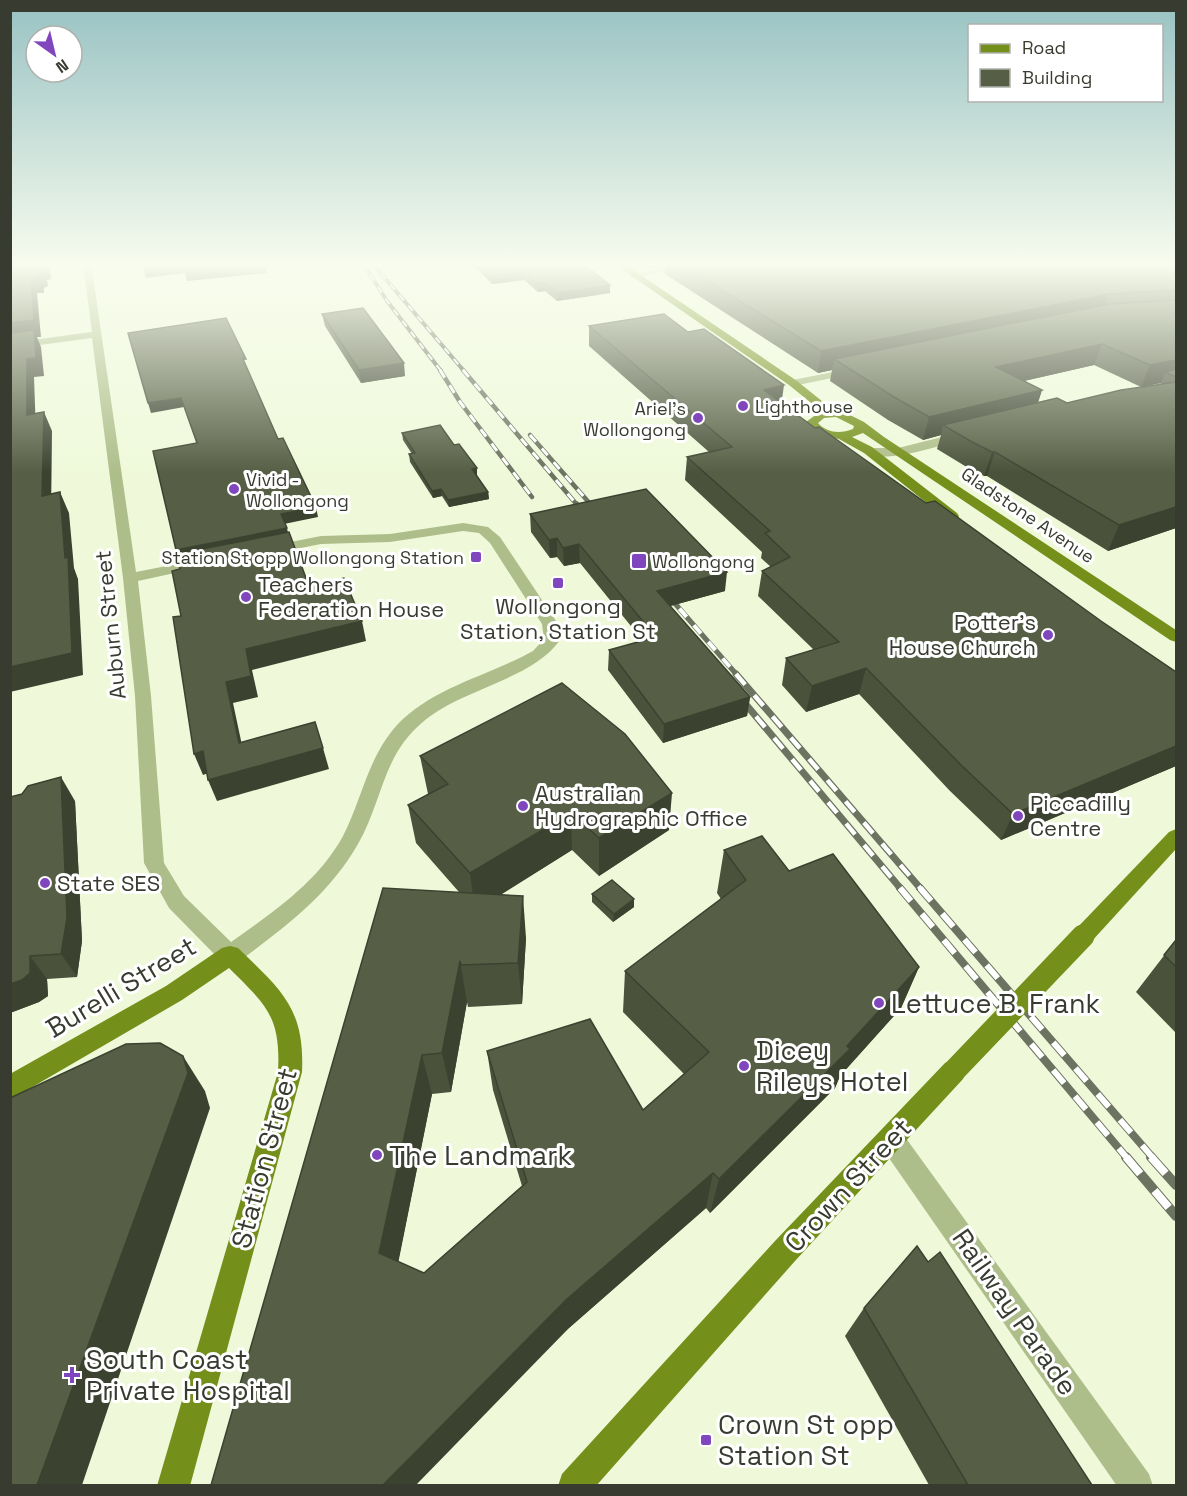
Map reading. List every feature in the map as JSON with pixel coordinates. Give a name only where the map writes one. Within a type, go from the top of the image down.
[{"type":"main road","points":[[719,333],[793,383],[831,414]]},
{"type":"main road","name":"Gladstone Avenue","points":[[967,527],[920,493],[871,452],[840,435],[820,431],[812,422],[818,416],[831,414],[849,417],[1176,637]]},
{"type":"main road","points":[[840,435],[854,433],[860,424]]},
{"type":"main road","name":"Crown Street","points":[[574,1485],[785,1251],[1176,837]]},
{"type":"main road","name":"Burelli Street","points":[[10,1088],[164,999],[230,955]]},
{"type":"main road","name":"Station Street","points":[[173,1485],[270,1145],[291,1058],[290,1033],[279,1004],[272,994],[230,955]]},
{"type":"street","points":[[10,346],[97,333]]},
{"type":"street","name":"Auburn Street","points":[[97,333],[130,578],[143,696],[154,863],[160,880],[181,910],[230,955]]},
{"type":"street","points":[[793,383],[870,367]]},
{"type":"street","points":[[871,452],[898,452],[970,434]]},
{"type":"street","points":[[230,955],[282,917],[329,873],[352,837],[383,757],[403,730],[431,705],[447,695],[528,661],[546,648],[552,640],[550,624],[495,540],[488,533],[463,527],[397,537],[321,540],[255,553]]},
{"type":"street","points":[[130,578],[220,560]]},
{"type":"street","name":"Railway Parade","points":[[891,1139],[1137,1485]]},
{"type":"building","points":[[10,333],[34,333],[36,358],[27,359],[27,415],[44,412],[42,496],[60,492],[65,558],[68,557],[72,653],[10,667]]},
{"type":"building","points":[[128,333],[233,333],[278,439],[283,438],[316,507],[281,514],[287,528],[176,550],[153,451],[197,443],[181,398],[148,403]]},
{"type":"building","points":[[334,333],[381,333],[404,363],[359,370]]},
{"type":"building","points":[[597,333],[709,333],[784,385],[764,390],[815,428],[819,427],[926,503],[935,501],[1101,621],[1176,672],[1176,746],[1013,814],[961,765],[866,668],[812,686],[786,658],[839,642],[762,571],[790,557],[765,533],[770,531],[687,457],[732,447]]},
{"type":"building","points":[[791,333],[913,333],[821,351]]},
{"type":"building","points":[[965,333],[1176,333],[1176,360],[1150,365],[1102,344],[996,367],[1042,390],[929,417],[834,359]]},
{"type":"building","points":[[1176,369],[1176,377],[1165,372]]},
{"type":"building","points":[[1176,382],[1176,507],[1119,525],[995,452],[943,425],[1057,398],[1067,403],[1121,390]]},
{"type":"building","points":[[440,425],[454,445],[459,444],[477,468],[472,469],[488,492],[448,500],[441,489],[432,491],[409,454],[415,453],[402,433]]},
{"type":"building","points":[[646,489],[727,572],[657,591],[750,697],[664,724],[609,650],[656,637],[579,544],[563,548],[557,538],[549,540],[530,514]]},
{"type":"building","points":[[289,532],[309,586],[344,578],[362,621],[246,649],[251,676],[226,682],[239,743],[315,722],[323,748],[208,780],[203,751],[194,754],[173,617],[181,616],[172,571],[180,569],[176,554]]},
{"type":"building","points":[[562,683],[625,734],[672,793],[599,838],[571,813],[470,873],[408,805],[448,784],[420,756]]},
{"type":"building","name":"State SES","points":[[61,777],[67,918],[61,954],[30,956],[30,973],[22,980],[10,984],[10,797],[22,794],[28,786]]},
{"type":"building","points":[[762,836],[789,871],[833,854],[919,967],[847,1046],[850,1049],[719,1179],[713,1173],[567,1299],[383,1485],[211,1485],[383,888],[523,896],[518,963],[461,965],[460,961],[442,1053],[422,1055],[379,1253],[424,1273],[527,1182],[487,1051],[590,1019],[643,1110],[709,1052],[625,971],[746,880],[724,850]]},
{"type":"building","points":[[612,880],[634,899],[614,914],[592,894]]},
{"type":"building","points":[[1176,940],[1176,967],[1164,955]]},
{"type":"building","points":[[160,1043],[183,1056],[188,1073],[37,1485],[10,1485],[10,1098],[126,1044]]},
{"type":"building","points":[[917,1246],[928,1262],[940,1252],[1092,1485],[968,1485],[864,1308]]},
{"type":"railway","points":[[412,333],[441,371]]},
{"type":"railway","points":[[431,333],[464,371]]},
{"type":"railway","points":[[440,370],[460,402],[532,497]]},
{"type":"railway","points":[[463,370],[578,506]]},
{"type":"railway","points":[[530,435],[592,506]]},
{"type":"railway","points":[[577,504],[587,516]]},
{"type":"railway","points":[[591,504],[599,514]]},
{"type":"railway","points":[[665,592],[737,675]]},
{"type":"railway","points":[[736,674],[921,889]]},
{"type":"railway","points":[[738,695],[901,889]]},
{"type":"railway","points":[[900,888],[1127,1158]]},
{"type":"railway","points":[[920,888],[1153,1158]]},
{"type":"railway","points":[[1126,1157],[1176,1216]]},
{"type":"railway","points":[[1151,1157],[1176,1185]]},
{"type":"place","name":"Lighthouse","points":[[743,406]]},
{"type":"place","name":"Ariel's Wollongong","points":[[698,418]]},
{"type":"place","name":"Vivid - Wollongong","points":[[234,489]]},
{"type":"place","name":"Station St opp Wollongong Station","points":[[476,557]]},
{"type":"place","name":"Wollongong","points":[[639,561]]},
{"type":"place","name":"Wollongong Station, Station St","points":[[558,583]]},
{"type":"place","name":"Teachers Federation House","points":[[246,597]]},
{"type":"place","name":"Potter's House Church","points":[[1048,635]]},
{"type":"place","name":"Australian Hydrographic Office","points":[[523,806]]},
{"type":"place","name":"Piccadilly Centre","points":[[1018,816]]},
{"type":"place","name":"State SES","points":[[45,883]]},
{"type":"place","name":"Lettuce B. Frank","points":[[879,1003]]},
{"type":"place","name":"Dicey Rileys Hotel","points":[[744,1066]]},
{"type":"place","name":"The Landmark","points":[[377,1155]]},
{"type":"place","name":"South Coast Private Hospital","points":[[72,1375]]},
{"type":"place","name":"Crown St opp Station St","points":[[706,1440]]}]
